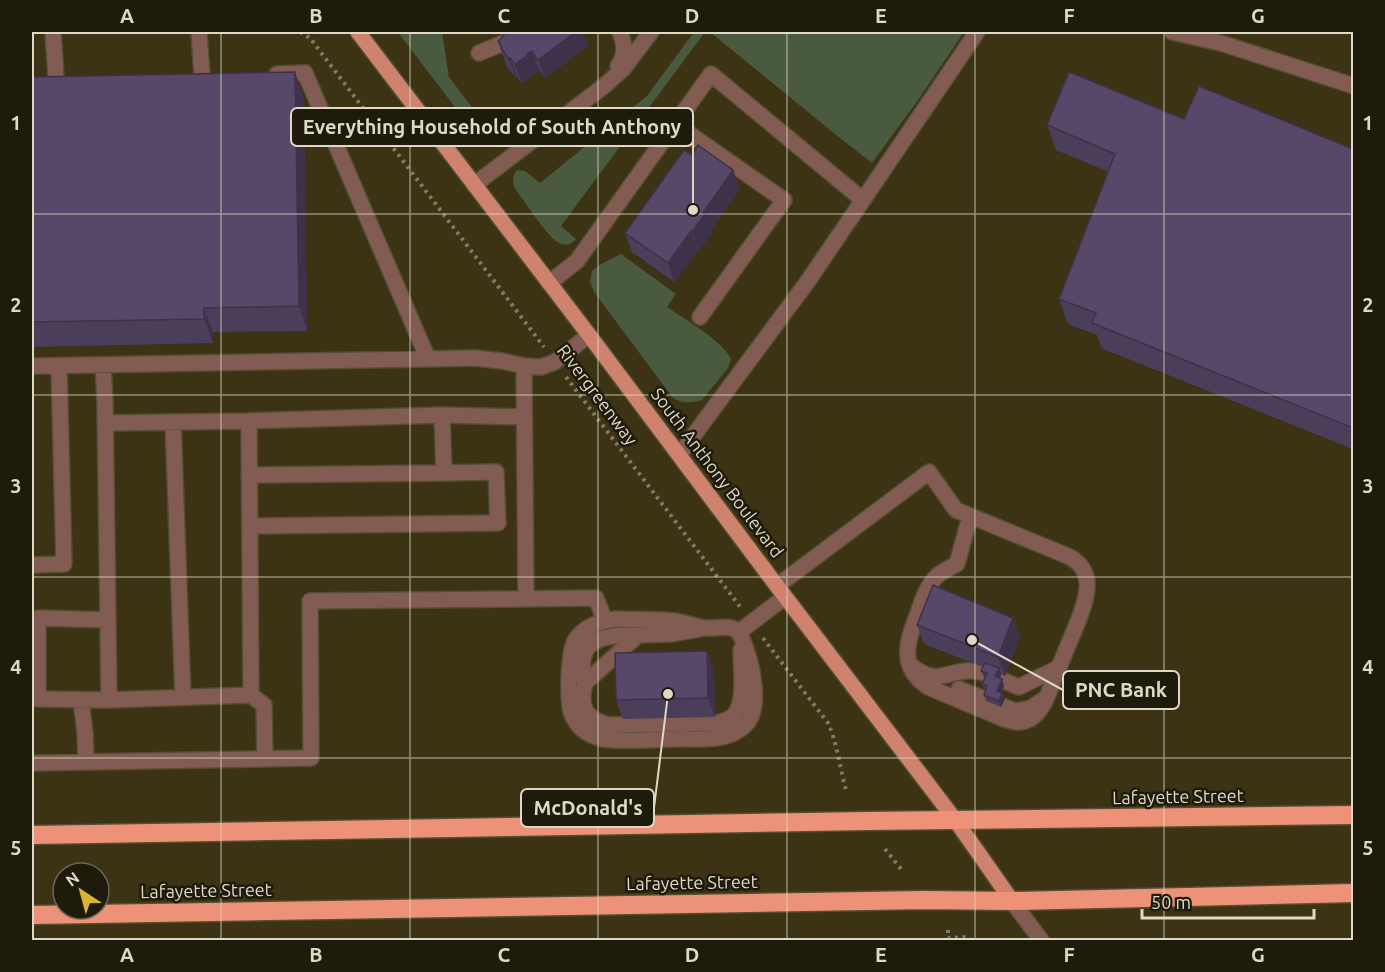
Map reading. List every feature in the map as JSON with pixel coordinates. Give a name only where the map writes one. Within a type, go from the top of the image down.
[{"type":"highway","name":"Lafayette Street","points":[[32,835],[1353,816]]},
{"type":"highway","name":"Lafayette Street","points":[[32,915],[1353,894]]},
{"type":"main road","name":"South Anthony Boulevard","points":[[358,32],[956,821],[1011,901]]},
{"type":"street","points":[[40,79],[62,78],[53,32]]},
{"type":"street","points":[[198,32],[202,76]]},
{"type":"street","points":[[479,52],[530,32]]},
{"type":"street","points":[[604,86],[622,61],[624,40],[620,32]]},
{"type":"street","points":[[474,185],[604,86],[623,69],[651,32]]},
{"type":"street","points":[[679,455],[808,281],[976,32]]},
{"type":"street","points":[[1172,32],[1224,44],[1353,86]]},
{"type":"street","points":[[259,74],[305,74],[428,359]]},
{"type":"street","points":[[549,283],[577,261],[711,74],[863,200]]},
{"type":"street","points":[[675,124],[784,200],[700,317]]},
{"type":"street","points":[[32,366],[475,358],[541,367],[555,362],[589,335]]},
{"type":"street","points":[[103,365],[109,700]]},
{"type":"street","points":[[32,565],[64,564],[59,366]]},
{"type":"street","points":[[524,366],[526,599]]},
{"type":"street","points":[[105,423],[442,416],[524,417]]},
{"type":"street","points":[[442,416],[444,473]]},
{"type":"street","points":[[249,421],[251,695]]},
{"type":"street","points":[[173,422],[183,697]]},
{"type":"street","points":[[249,475],[496,472],[498,522]]},
{"type":"street","points":[[739,632],[752,623],[781,592],[929,472],[956,510],[1070,557],[1084,570],[1087,593],[1080,615],[1046,699],[1032,718],[1023,722],[1013,722],[928,687],[918,681],[911,670],[907,647],[909,635],[926,592],[935,578],[945,569],[957,564],[970,516]]},
{"type":"street","points":[[250,526],[525,522]]},
{"type":"street","points":[[32,763],[312,758],[310,601],[596,598],[605,621]]},
{"type":"street","points":[[108,620],[38,618],[38,699],[109,700],[251,695],[264,705],[265,759]]},
{"type":"street","points":[[706,628],[676,621],[616,620],[605,621],[588,628],[576,638],[570,658],[570,707],[577,724],[592,736],[613,740],[718,738],[735,733],[750,719],[755,698],[750,662],[739,632],[733,628],[706,628],[671,634],[616,635],[595,641],[587,648],[582,658],[585,710],[598,722],[609,725],[717,723],[728,720],[735,714],[742,697],[739,632]]},
{"type":"street","points":[[585,683],[638,634]]},
{"type":"street","points":[[908,658],[912,665],[936,680],[1015,711],[1031,708],[1046,699]]},
{"type":"street","points":[[924,674],[939,677],[967,671],[983,672],[1020,687],[1058,668]]},
{"type":"street","points":[[81,700],[86,762]]},
{"type":"street","name":"South Anthony Boulevard","points":[[1011,901],[1041,940]]},
{"type":"path","name":"Rivergreenway","points":[[300,32],[310,38],[828,723],[846,790]]},
{"type":"path","points":[[885,849],[901,869]]},
{"type":"path","points":[[948,930],[948,938],[964,937],[972,940]]},
{"type":"green space","points":[[399,32],[442,32],[449,77],[496,139],[509,130],[513,133],[496,146],[484,145]]},
{"type":"green space","points":[[694,32],[705,32],[561,226],[576,239],[568,244],[559,243],[543,227],[516,190],[513,180],[515,172],[525,171],[540,183],[647,96]]},
{"type":"green space","points":[[710,32],[964,32],[872,163]]},
{"type":"green space","points":[[621,254],[676,294],[667,307],[711,337],[731,359],[728,368],[702,400],[687,402],[673,398],[594,292],[590,282],[592,271]]},
{"type":"building","points":[[508,32],[575,32],[538,60],[532,51],[515,64],[509,59],[498,41]]},
{"type":"building","points":[[295,72],[299,306],[204,308],[204,319],[32,322],[32,77]]},
{"type":"building","points":[[1069,72],[1184,119],[1199,86],[1353,149],[1353,428],[1092,323],[1096,313],[1059,299],[1115,154],[1047,125]]},
{"type":"building","points":[[698,145],[733,170],[703,213],[705,214],[668,263],[625,233],[684,150],[692,155]]},
{"type":"building","points":[[933,585],[1013,618],[998,657],[917,625]]},
{"type":"building","points":[[707,651],[708,698],[616,700],[615,653]]},
{"type":"building","points":[[985,663],[999,668],[995,676],[1002,679],[997,691],[1002,693],[999,701],[984,695],[987,686],[982,684],[987,673],[981,671]]},
{"type":"place","name":"Everything Household of South Anthony","points":[[693,210]]},
{"type":"place","name":"PNC Bank","points":[[972,640]]},
{"type":"place","name":"McDonald's","points":[[668,694]]}]
